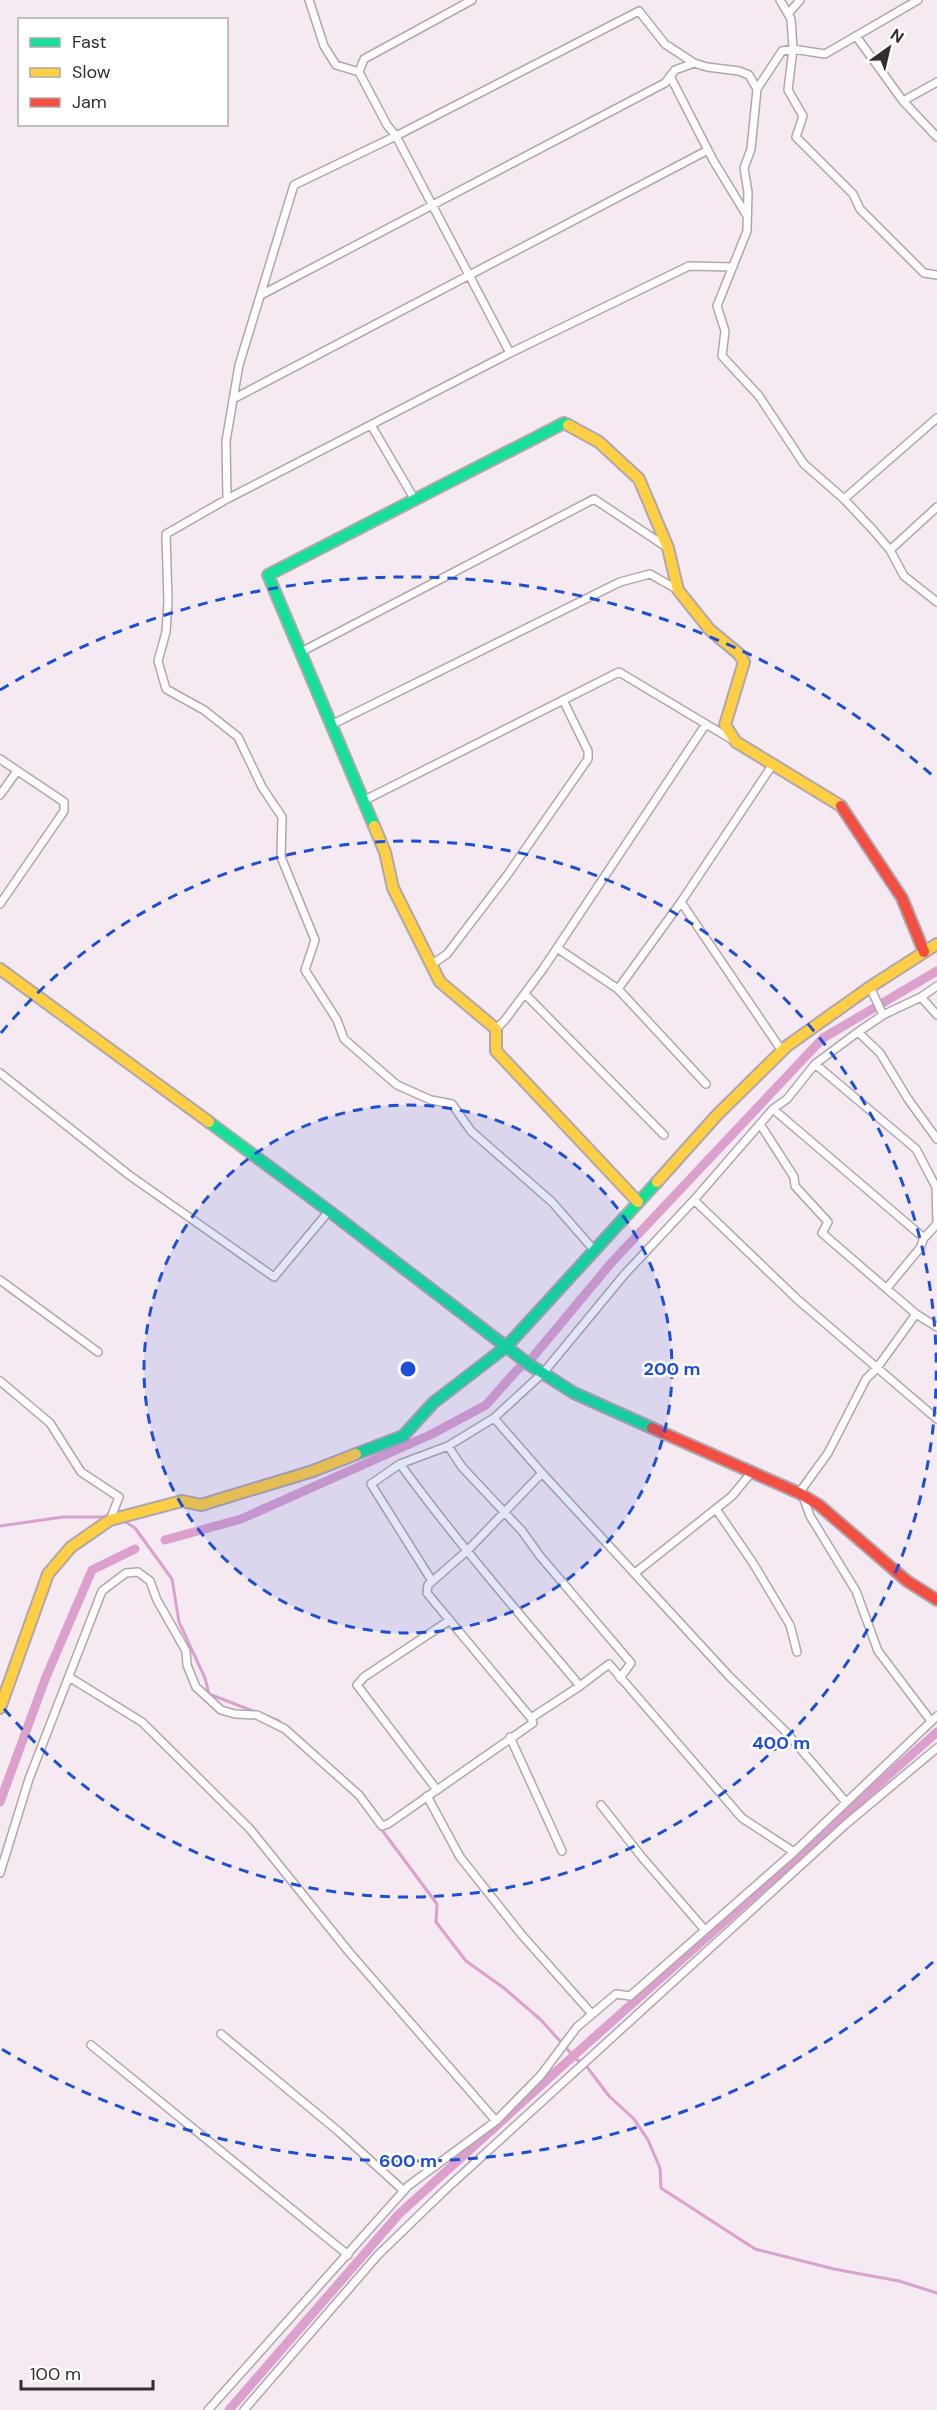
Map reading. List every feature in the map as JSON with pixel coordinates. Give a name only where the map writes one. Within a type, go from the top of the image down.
[{"type":"street","points":[[309,0],[324,46],[336,65],[359,72]]},
{"type":"street","points":[[472,0],[363,58],[359,72],[387,125],[396,136],[510,353]]},
{"type":"street","points":[[780,0],[791,19],[792,49],[788,90],[803,116],[796,137],[853,194],[860,209],[924,273],[937,275]]},
{"type":"street","points":[[788,14],[800,0]]},
{"type":"street","points":[[918,0],[825,54],[792,49],[782,51],[757,89],[751,148],[744,168],[748,192],[747,231],[717,306],[725,331],[722,356],[759,396],[804,464],[844,499],[890,550],[904,576],[937,601]]},
{"type":"street","points":[[227,499],[226,441],[239,365],[294,185],[396,136],[639,11],[665,44],[694,63],[749,75],[757,89]]},
{"type":"street","points":[[856,36],[903,101],[937,137]]},
{"type":"street","points":[[261,295],[665,83],[675,70],[694,63]]},
{"type":"street","points":[[670,76],[708,150],[747,218]]},
{"type":"street","points":[[903,101],[937,82]]},
{"type":"street","points":[[233,399],[708,150]]},
{"type":"street","points":[[594,1250],[552,1202],[471,1131],[452,1104],[430,1100],[397,1084],[344,1039],[337,1020],[306,970],[315,940],[281,856],[282,817],[262,787],[238,737],[204,710],[166,688],[158,661],[166,632],[168,602],[165,534],[227,499],[510,353],[689,266],[733,267]]},
{"type":"street","points":[[844,499],[937,418]]},
{"type":"street","points":[[496,1029],[440,982],[393,888],[385,852],[268,575],[564,423],[599,442],[639,479],[668,549],[678,590]]},
{"type":"street","points":[[371,425],[415,500]]},
{"type":"street","points":[[301,652],[594,500],[668,549]]},
{"type":"street","points":[[890,550],[937,507]]},
{"type":"street","points":[[331,725],[621,582],[650,574],[678,590],[710,630],[739,654],[744,662],[725,725],[736,742]]},
{"type":"street","points":[[363,801],[619,672],[843,807],[902,898],[924,952]]},
{"type":"street","points":[[431,964],[447,954],[588,759],[588,751],[563,700]]},
{"type":"street","points":[[638,1202],[496,1051],[496,1029],[525,994],[557,948],[706,724]]},
{"type":"street","points":[[0,759],[64,802],[64,811],[0,904]]},
{"type":"street","points":[[618,989],[681,902],[773,764]]},
{"type":"street","points":[[0,795],[16,771]]},
{"type":"street","points":[[681,902],[782,1051]]},
{"type":"street","points":[[0,1708],[48,1574],[71,1547],[110,1520],[182,1501],[201,1505],[312,1472],[403,1436],[433,1403],[511,1349],[594,1250],[717,1115],[782,1051],[870,987],[937,944]]},
{"type":"street","points":[[557,948],[618,989],[706,1084]]},
{"type":"street","points":[[0,969],[329,1211],[530,1365],[574,1393],[801,1494],[819,1505],[907,1581],[937,1600]]},
{"type":"street","points":[[432,1581],[371,1484],[400,1464],[448,1446],[494,1418],[544,1372],[624,1275],[694,1200],[773,1109],[788,1099],[815,1064],[883,1014],[921,997],[937,986]]},
{"type":"street","points":[[870,987],[883,1014]]},
{"type":"street","points":[[525,994],[664,1135]]},
{"type":"street","points":[[921,997],[937,1015]]},
{"type":"street","points":[[858,1032],[880,1053],[908,1099],[937,1139]]},
{"type":"street","points":[[815,1064],[916,1149],[936,1187],[937,1224],[887,1288]]},
{"type":"street","points":[[0,1073],[129,1175],[274,1277],[329,1211]]},
{"type":"street","points":[[773,1109],[924,1238]]},
{"type":"street","points":[[760,1124],[794,1177],[795,1186],[828,1222],[822,1233],[915,1314],[937,1328]]},
{"type":"street","points":[[694,1200],[798,1300],[937,1419]]},
{"type":"street","points":[[0,1280],[98,1352]]},
{"type":"street","points":[[801,1494],[828,1453],[866,1379],[877,1368],[915,1314]]},
{"type":"street","points":[[0,1381],[50,1423],[81,1472],[119,1497],[110,1520]]},
{"type":"street","points":[[494,1418],[729,1676],[786,1732],[845,1801]]},
{"type":"street","points":[[448,1446],[462,1467],[522,1531],[540,1556],[631,1663],[620,1678]]},
{"type":"street","points":[[400,1464],[447,1528],[468,1550],[580,1686]]},
{"type":"street","points":[[0,1872],[29,1779],[102,1591],[126,1573],[138,1572],[150,1581],[186,1651],[187,1665],[196,1687],[221,1710],[235,1714],[257,1715],[285,1729],[359,1795],[382,1826],[533,1723],[427,1593],[428,1585],[468,1550],[543,1473]]},
{"type":"street","points":[[635,1573],[732,1496],[751,1473]]},
{"type":"street","points":[[208,2410],[404,2191],[496,2121],[542,2075],[577,2027],[616,1994],[630,1996],[794,1852],[934,1718],[878,1651],[856,1591],[810,1516],[801,1494]]},
{"type":"street","points":[[716,1509],[753,1563],[790,1624],[797,1652]]},
{"type":"street","points":[[436,1790],[357,1685],[364,1677],[450,1620]]},
{"type":"street","points":[[531,1718],[609,1664],[742,1818],[794,1852]]},
{"type":"street","points":[[69,1677],[142,1722],[250,1829],[349,1952],[496,2121]]},
{"type":"street","points":[[510,1737],[562,1851]]},
{"type":"street","points":[[244,2410],[378,2255],[444,2191],[845,1825],[937,1748]]},
{"type":"street","points":[[427,1796],[460,1857],[520,1934],[592,2014]]},
{"type":"street","points":[[601,1805],[704,1929]]},
{"type":"street","points":[[221,2034],[338,2131],[404,2191]]},
{"type":"street","points":[[91,2045],[348,2255]]},
{"type":"waterway","points":[[165,1540],[241,1519],[432,1434],[486,1405],[517,1370],[532,1358],[612,1262],[823,1038],[937,971]]},
{"type":"waterway","points":[[0,1526],[63,1517],[108,1517]]},
{"type":"waterway","points":[[123,1520],[135,1528],[172,1579],[179,1622],[205,1678],[209,1694],[258,1713]]},
{"type":"waterway","points":[[0,1802],[46,1677],[92,1570],[135,1549]]},
{"type":"waterway","points":[[264,1715],[279,1721],[284,1726]]},
{"type":"waterway","points":[[229,2410],[399,2214],[937,1732]]},
{"type":"waterway","points":[[379,1826],[437,1904],[436,1922],[466,1961],[504,1988],[541,2020],[577,2060],[584,2063],[609,2096],[634,2119],[648,2140],[660,2168],[661,2188],[755,2249],[834,2269],[899,2281],[937,2293]]},
{"type":"traffic: fast","points":[[374,826],[268,575],[564,423],[568,425]]},
{"type":"traffic: fast","points":[[209,1122],[530,1365],[574,1393],[652,1428]]},
{"type":"traffic: fast","points":[[356,1454],[403,1436],[433,1403],[507,1346],[657,1182]]},
{"type":"traffic: slow","points":[[568,425],[599,442],[639,479],[668,548],[678,590],[710,630],[739,654],[744,662],[725,725],[736,742],[841,806]]},
{"type":"traffic: slow","points":[[374,826],[385,852],[393,888],[440,982],[496,1029],[496,1051],[638,1202]]},
{"type":"traffic: slow","points":[[657,1182],[717,1115],[787,1046],[870,987],[937,944]]},
{"type":"traffic: slow","points":[[0,969],[209,1122]]},
{"type":"traffic: slow","points":[[0,1708],[48,1574],[71,1547],[110,1520],[182,1501],[201,1505],[313,1471],[356,1454]]},
{"type":"traffic: jam","points":[[841,806],[902,898],[924,952]]},
{"type":"traffic: jam","points":[[652,1428],[799,1493],[819,1505],[907,1581],[937,1600]]}]
